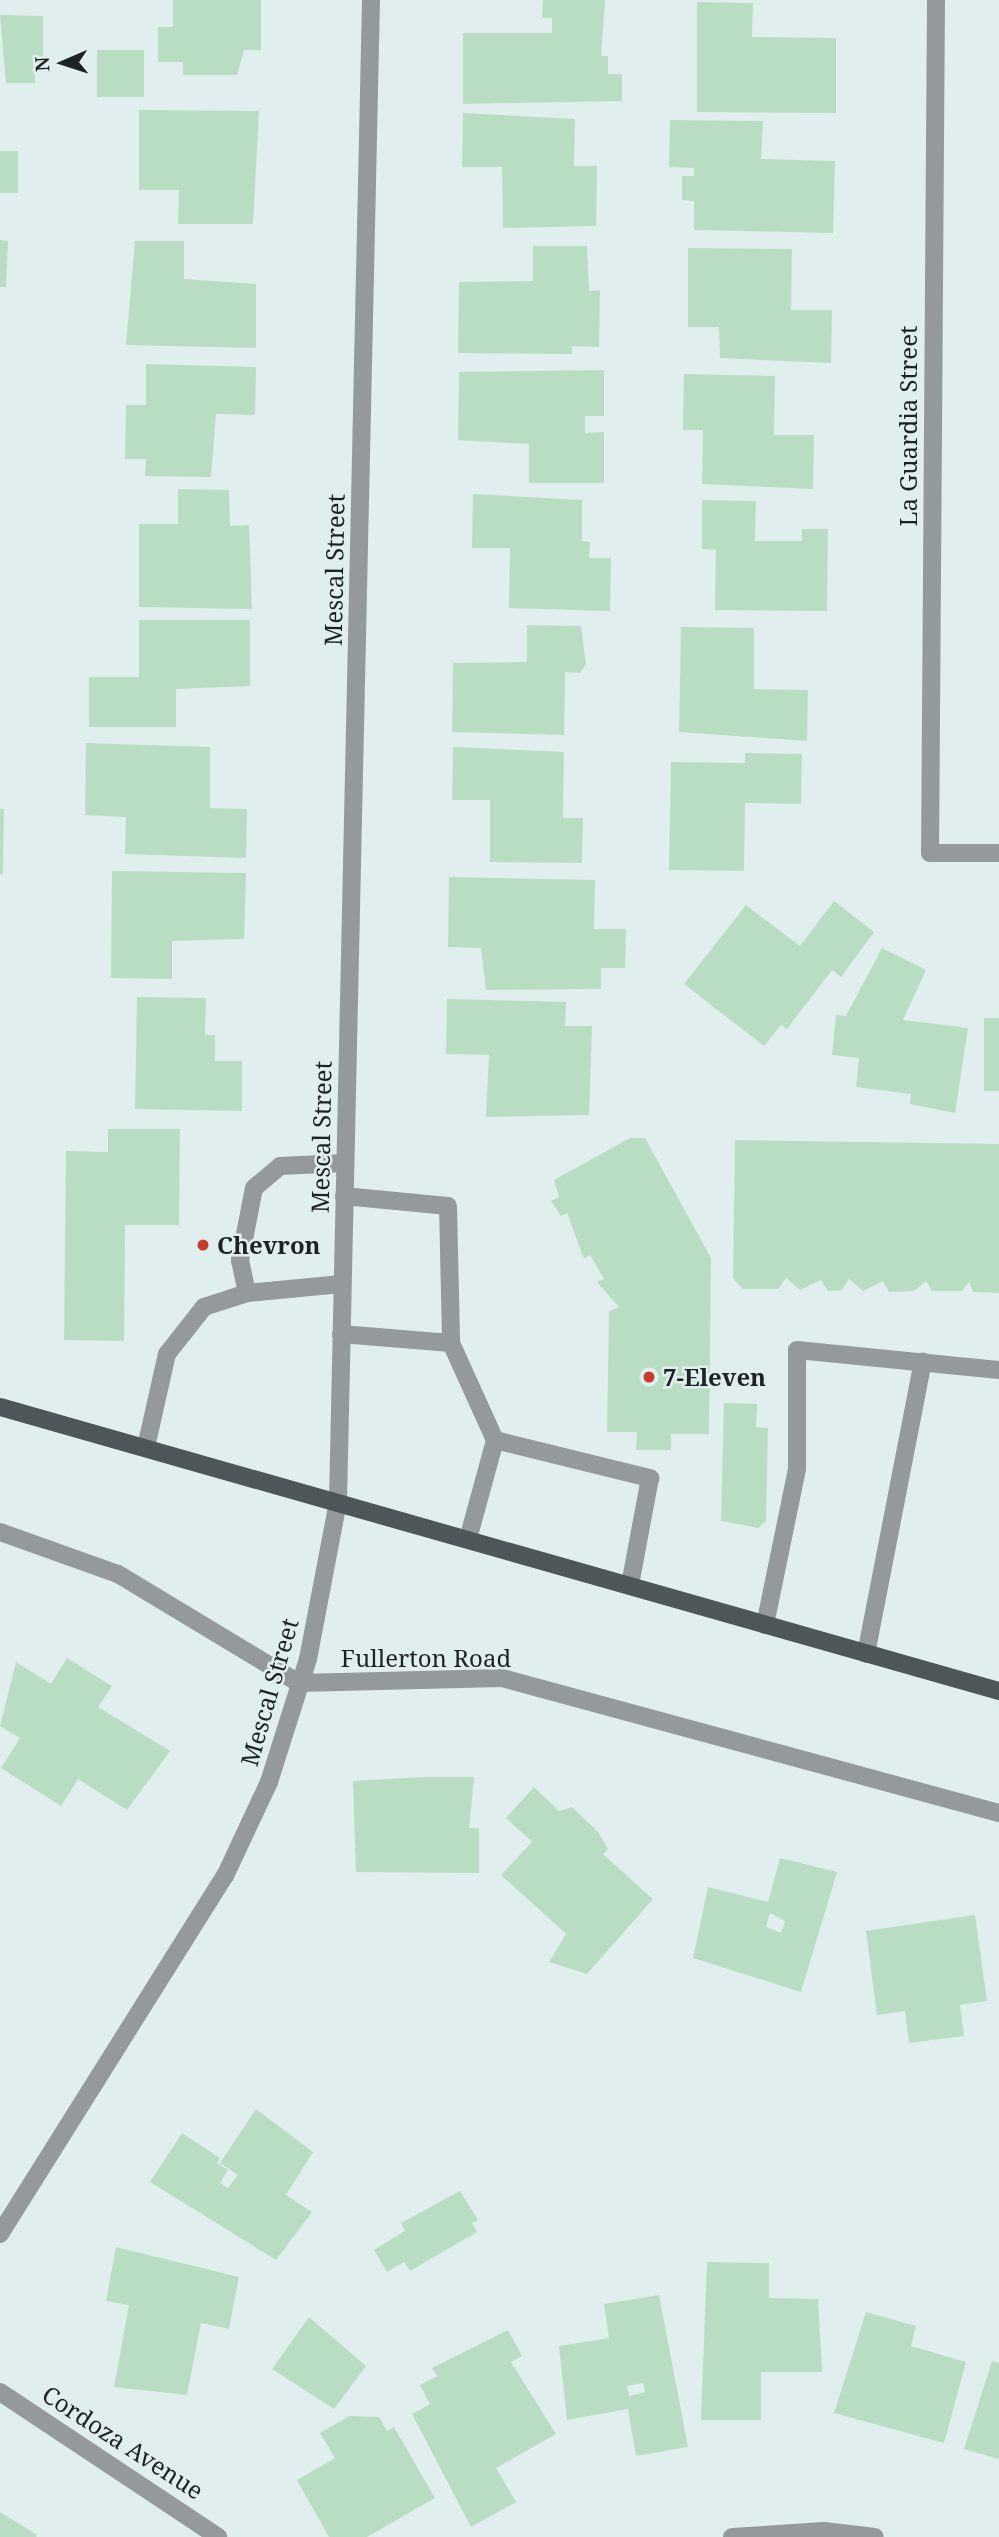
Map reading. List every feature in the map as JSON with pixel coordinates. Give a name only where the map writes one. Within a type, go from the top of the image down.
[{"type":"main road","points":[[0,1406],[999,1691]]},
{"type":"street","name":"Mescal Street","points":[[0,2234],[225,1877],[268,1783],[299,1684],[338,1501],[371,0]]},
{"type":"street","name":"La Guardia Street","points":[[936,0],[930,853],[999,853]]},
{"type":"street","points":[[247,1293],[240,1260],[254,1188],[280,1166],[345,1163]]},
{"type":"street","points":[[344,1196],[448,1206],[451,1343],[495,1440],[468,1539]]},
{"type":"street","points":[[145,1447],[167,1354],[180,1331],[204,1307],[247,1293],[342,1284]]},
{"type":"street","points":[[341,1334],[451,1343]]},
{"type":"street","points":[[765,1625],[797,1469],[797,1350],[999,1370]]},
{"type":"street","points":[[866,1654],[923,1362]]},
{"type":"street","points":[[495,1440],[650,1478],[630,1585]]},
{"type":"street","points":[[0,1532],[117,1574],[299,1684]]},
{"type":"street","name":"Fullerton Road","points":[[299,1684],[502,1678],[999,1813]]},
{"type":"street","name":"Cordoza Avenue","points":[[0,2392],[218,2537]]},
{"type":"street","points":[[732,2537],[824,2531],[875,2537]]},
{"type":"building","points":[[173,0],[261,0],[261,50],[244,50],[237,75],[183,75],[183,62],[158,62],[158,27],[173,27]]},
{"type":"building","points":[[543,0],[605,0],[601,56],[608,56],[608,74],[622,74],[622,101],[463,104],[463,33],[552,33],[552,18],[542,18]]},
{"type":"building","points":[[697,2],[753,3],[752,37],[836,38],[836,113],[697,112]]},
{"type":"building","points":[[0,15],[43,16],[43,62],[34,62],[35,83],[6,83]]},
{"type":"building","points":[[97,50],[144,50],[144,97],[97,97]]},
{"type":"building","points":[[139,110],[259,111],[253,224],[178,224],[179,190],[139,190]]},
{"type":"building","points":[[463,113],[575,119],[574,166],[597,166],[596,226],[503,228],[502,167],[462,167]]},
{"type":"building","points":[[670,120],[763,121],[761,159],[835,161],[833,233],[694,230],[694,201],[682,200],[682,176],[694,176],[694,168],[669,167]]},
{"type":"building","points":[[0,151],[18,151],[18,193],[0,193]]},
{"type":"building","points":[[0,240],[8,241],[6,287],[0,287]]},
{"type":"building","points":[[135,241],[184,241],[184,279],[256,284],[256,348],[126,345]]},
{"type":"building","points":[[533,246],[587,246],[589,291],[600,290],[599,347],[572,346],[572,354],[458,353],[459,282],[533,281]]},
{"type":"building","points":[[688,248],[792,249],[791,310],[832,310],[831,363],[720,358],[719,327],[688,327]]},
{"type":"building","points":[[146,364],[256,367],[255,415],[216,414],[211,477],[145,476],[146,459],[125,459],[126,405],[146,405]]},
{"type":"building","points":[[604,370],[604,416],[585,416],[585,433],[604,432],[604,483],[529,483],[529,444],[458,440],[459,372]]},
{"type":"building","points":[[684,374],[775,376],[774,435],[814,435],[813,489],[702,484],[703,430],[683,430]]},
{"type":"building","points":[[178,489],[229,490],[230,526],[249,525],[252,609],[139,607],[139,524],[178,524]]},
{"type":"building","points":[[473,494],[582,500],[582,541],[590,542],[589,558],[611,558],[610,611],[509,608],[510,548],[472,548]]},
{"type":"building","points":[[702,500],[756,501],[755,541],[802,541],[802,529],[828,529],[827,611],[715,610],[716,550],[702,549]]},
{"type":"building","points":[[139,620],[250,620],[250,686],[176,689],[176,727],[89,727],[89,677],[139,677]]},
{"type":"building","points":[[527,625],[581,626],[586,664],[580,673],[565,672],[564,735],[452,732],[453,663],[527,662]]},
{"type":"building","points":[[681,627],[754,628],[754,689],[808,690],[807,741],[679,732]]},
{"type":"building","points":[[86,743],[210,747],[210,808],[247,809],[246,858],[125,854],[126,817],[85,815]]},
{"type":"building","points":[[453,747],[564,752],[563,818],[583,818],[582,863],[490,862],[490,800],[452,800]]},
{"type":"building","points":[[745,753],[802,754],[801,804],[745,803],[744,871],[669,870],[671,762],[745,763]]},
{"type":"building","points":[[0,809],[4,809],[3,874],[0,874]]},
{"type":"building","points":[[112,871],[246,873],[244,939],[172,941],[172,979],[111,978]]},
{"type":"building","points":[[449,877],[595,880],[594,929],[626,929],[625,968],[601,968],[601,989],[486,990],[481,948],[448,947]]},
{"type":"building","points":[[834,901],[874,932],[841,977],[832,970],[787,1029],[781,1025],[764,1046],[684,984],[746,905],[800,946]]},
{"type":"building","points":[[882,948],[926,970],[903,1020],[968,1028],[955,1113],[910,1104],[911,1094],[856,1087],[859,1058],[832,1055],[836,1015],[846,1016]]},
{"type":"building","points":[[137,997],[206,998],[205,1035],[215,1035],[215,1061],[242,1061],[242,1111],[135,1109]]},
{"type":"building","points":[[447,999],[566,1002],[565,1026],[592,1026],[589,1115],[486,1117],[489,1055],[446,1054]]},
{"type":"building","points":[[984,1018],[999,1018],[999,1091],[984,1091]]},
{"type":"building","points":[[108,1129],[180,1129],[179,1225],[125,1225],[124,1341],[64,1340],[66,1151],[108,1152]]},
{"type":"building","points":[[630,1138],[645,1138],[711,1258],[709,1434],[671,1434],[671,1450],[636,1450],[637,1432],[607,1432],[609,1311],[619,1307],[597,1282],[604,1279],[590,1255],[584,1259],[567,1213],[561,1216],[551,1201],[559,1197],[554,1180]]},
{"type":"building","points":[[735,1140],[999,1144],[999,1293],[973,1292],[969,1282],[962,1291],[932,1291],[926,1281],[914,1291],[889,1292],[883,1281],[863,1291],[849,1279],[842,1290],[828,1291],[821,1280],[800,1290],[786,1278],[778,1289],[743,1289],[733,1278]]},
{"type":"building","points":[[724,1403],[757,1404],[756,1427],[768,1428],[766,1521],[758,1528],[721,1521]]},
{"type":"building","points":[[67,1658],[112,1686],[98,1707],[170,1751],[127,1810],[78,1779],[61,1806],[1,1768],[20,1738],[0,1726],[16,1662],[51,1684]]},
{"type":"building","points":[[474,1777],[469,1828],[479,1828],[479,1873],[356,1872],[353,1781]]},
{"type":"building","points":[[534,1787],[559,1811],[572,1807],[598,1832],[608,1849],[603,1854],[653,1899],[587,1974],[549,1962],[566,1934],[501,1875],[532,1842],[506,1818]]},
{"type":"building","points":[[780,1858],[837,1872],[801,1992],[693,1958],[708,1887],[768,1902]],"holes":[[[770,1913],[785,1921],[781,1933],[766,1927]]]},
{"type":"building","points":[[975,1915],[987,2001],[960,2005],[964,2036],[909,2043],[905,2011],[877,2015],[866,1931]]},
{"type":"building","points":[[256,2109],[313,2152],[286,2195],[312,2212],[276,2260],[150,2182],[182,2133],[220,2158],[217,2163],[228,2170],[220,2183],[228,2188],[238,2175],[220,2163]]},
{"type":"building","points":[[460,2191],[478,2220],[472,2223],[477,2232],[410,2271],[404,2262],[387,2272],[374,2250],[405,2231],[401,2223]]},
{"type":"building","points":[[116,2247],[239,2277],[229,2329],[201,2323],[187,2395],[114,2387],[129,2305],[106,2301]]},
{"type":"building","points":[[707,2262],[769,2263],[769,2298],[818,2299],[822,2372],[761,2372],[761,2420],[701,2420]]},
{"type":"building","points":[[659,2295],[688,2447],[636,2456],[628,2409],[567,2420],[559,2346],[609,2338],[604,2304]],"holes":[[[643,2383],[645,2392],[629,2396],[627,2386]]]},
{"type":"building","points":[[866,2312],[916,2326],[911,2346],[966,2362],[944,2443],[834,2413]]},
{"type":"building","points":[[309,2317],[366,2366],[334,2409],[272,2369]]},
{"type":"building","points":[[508,2330],[522,2356],[511,2362],[556,2434],[496,2468],[516,2502],[471,2527],[412,2414],[430,2404],[420,2385],[437,2376],[432,2368]]},
{"type":"building","points":[[992,2361],[999,2363],[999,2459],[964,2449]]},
{"type":"building","points":[[349,2416],[379,2417],[387,2431],[394,2427],[435,2498],[367,2537],[329,2537],[297,2480],[335,2458],[320,2433]]},
{"type":"building","points":[[0,2512],[37,2535],[36,2537],[0,2537]]},
{"type":"place","name":"Chevron","points":[[203,1245]]},
{"type":"place","name":"7-Eleven","points":[[649,1377]]}]
